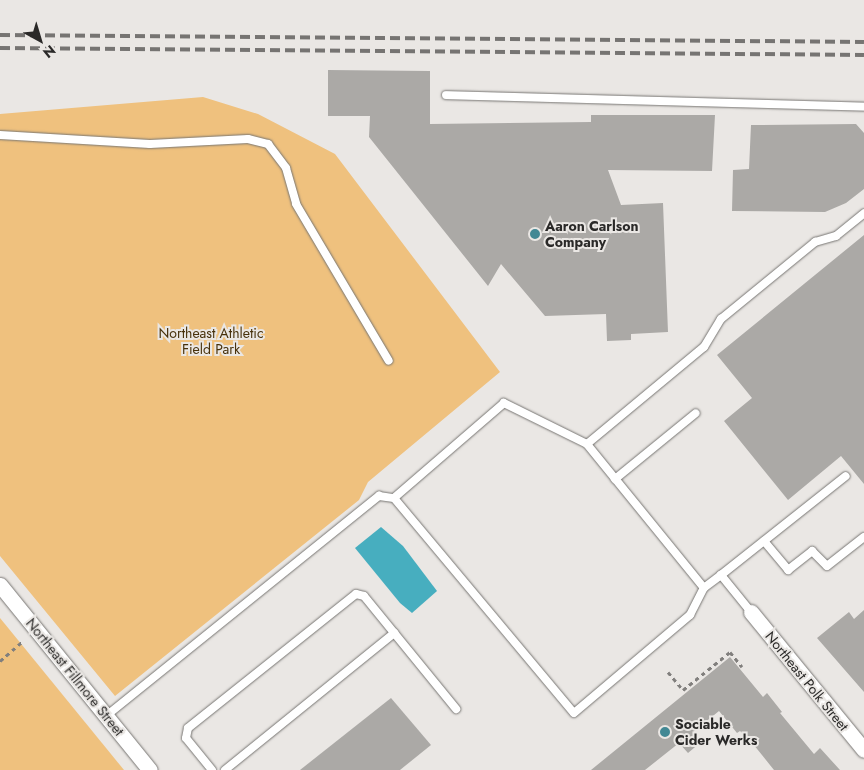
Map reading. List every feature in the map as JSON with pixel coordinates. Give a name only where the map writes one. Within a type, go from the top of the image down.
[{"type":"street","name":"Northeast Fillmore Street","points":[[0,585],[150,770]]},
{"type":"street","name":"Northeast Polk Street","points":[[751,612],[864,750]]},
{"type":"lane","points":[[446,95],[864,107]]},
{"type":"lane","points":[[0,135],[150,144],[248,139],[268,144],[286,168],[296,204],[389,362]]},
{"type":"lane","points":[[587,444],[704,346],[721,319],[815,242],[836,236],[864,213]]},
{"type":"lane","points":[[394,498],[504,403],[587,444],[704,588]]},
{"type":"lane","points":[[615,479],[696,413]]},
{"type":"lane","points":[[106,716],[379,496],[394,498],[574,713],[690,614],[704,588],[846,476]]},
{"type":"lane","points":[[764,541],[788,570],[812,552],[827,566],[864,537]]},
{"type":"lane","points":[[721,575],[751,612]]},
{"type":"lane","points":[[212,770],[186,738],[188,728],[356,594],[364,596],[456,709]]},
{"type":"lane","points":[[225,770],[394,633]]},
{"type":"path","points":[[0,662],[22,642]]},
{"type":"path","points":[[668,672],[683,690],[730,652],[742,667]]},
{"type":"green space","name":"Northeast Athletic Field Park","points":[[203,97],[258,114],[335,154],[500,372],[368,482],[359,500],[115,696],[0,556],[0,114]]},
{"type":"green space","points":[[0,618],[9,629],[124,770],[0,770]]},
{"type":"water","points":[[381,527],[403,546],[437,591],[412,613],[400,603],[355,548]]},
{"type":"building","name":"Aaron Carlson Company","points":[[328,70],[430,71],[430,124],[591,122],[591,115],[715,115],[712,171],[608,170],[621,205],[663,203],[668,332],[631,334],[631,340],[607,341],[606,314],[545,316],[501,264],[488,286],[369,137],[370,116],[328,116]]},
{"type":"building","points":[[856,124],[864,133],[864,189],[846,203],[825,212],[732,211],[733,170],[749,169],[751,125]]},
{"type":"building","points":[[864,235],[864,484],[841,456],[788,500],[724,421],[752,398],[717,355]]},
{"type":"building","points":[[864,610],[864,692],[817,638],[849,612],[854,619]]},
{"type":"building","points":[[730,657],[763,697],[767,693],[782,712],[780,713],[814,754],[820,748],[840,770],[774,770],[749,739],[740,731],[737,733],[719,711],[693,732],[701,742],[688,753],[679,743],[645,770],[591,770]]},
{"type":"building","points":[[391,698],[431,745],[400,770],[300,770]]},
{"type":"railway","points":[[0,35],[864,42]]},
{"type":"railway","points":[[0,48],[864,55]]},
{"type":"place","name":"Aaron Carlson Company","points":[[535,234]]},
{"type":"place","name":"Sociable Cider Werks","points":[[665,732]]}]
